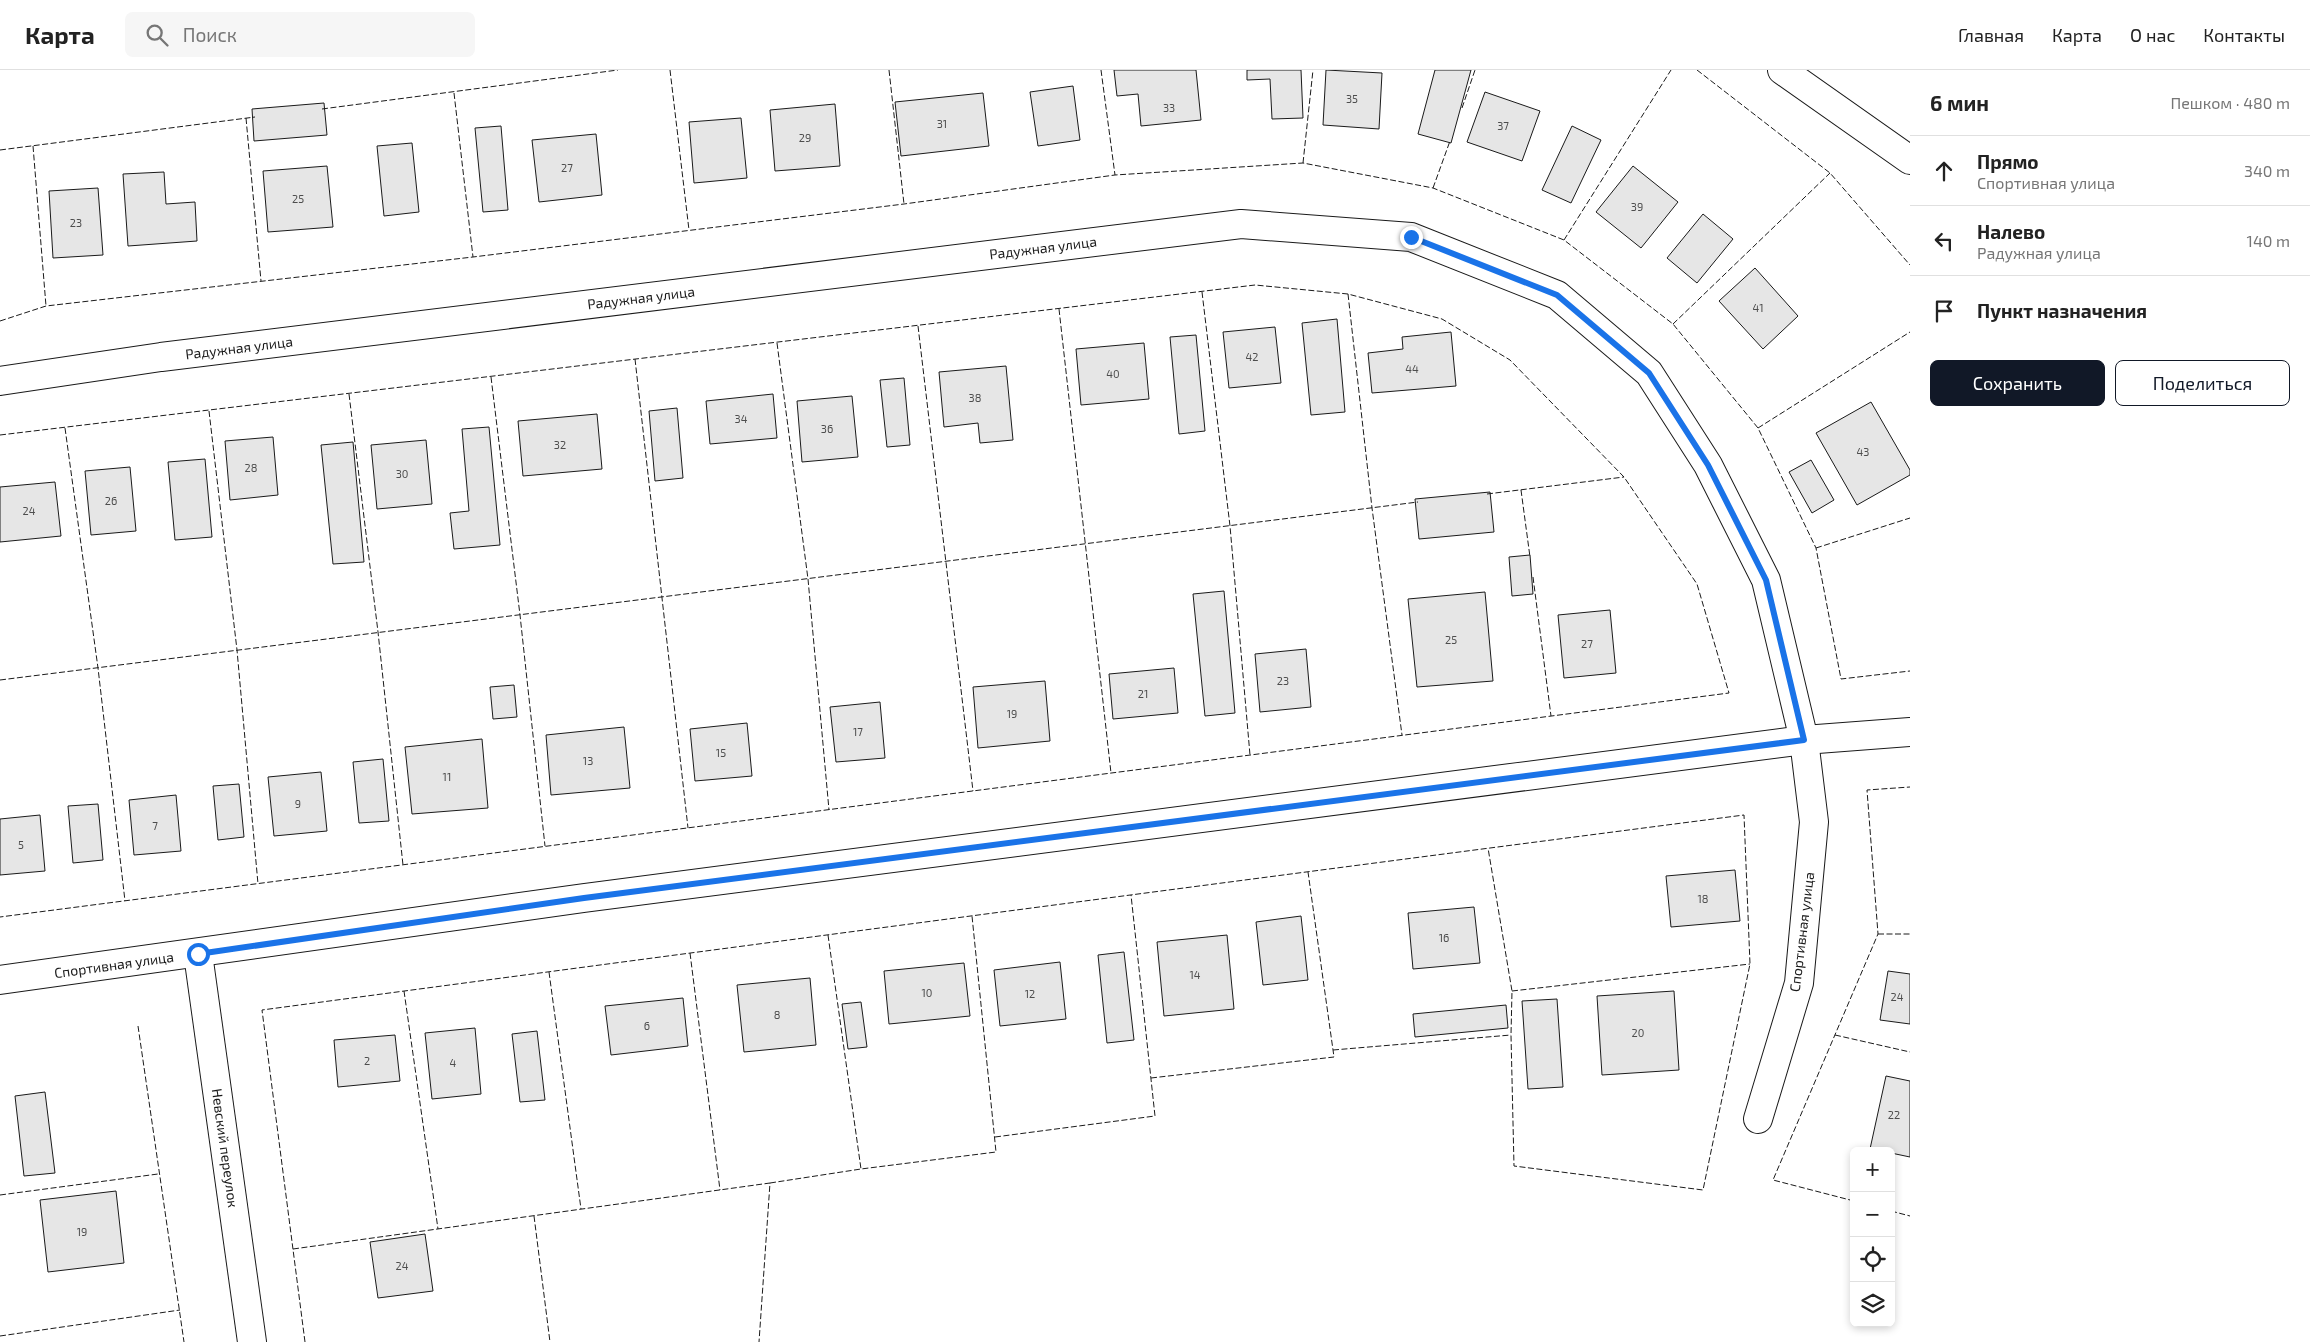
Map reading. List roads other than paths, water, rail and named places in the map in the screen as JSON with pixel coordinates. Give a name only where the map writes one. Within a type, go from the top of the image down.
[{"type":"street","points":[[1782,70],[1910,160]]},
{"type":"street","name":"Радужная улица","points":[[0,381],[161,358],[1241,224],[1411,237],[1557,295],[1649,373],[1708,465],[1766,580],[1804,740]]},
{"type":"street","name":"Спортивная улица","points":[[0,980],[198,954],[584,898],[1804,740],[1910,732]]},
{"type":"street","name":"Спортивная улица","points":[[1758,1119],[1799,983],[1814,822],[1804,740]]},
{"type":"street","name":"Невский переулок","points":[[198,954],[252,1342]]}]
